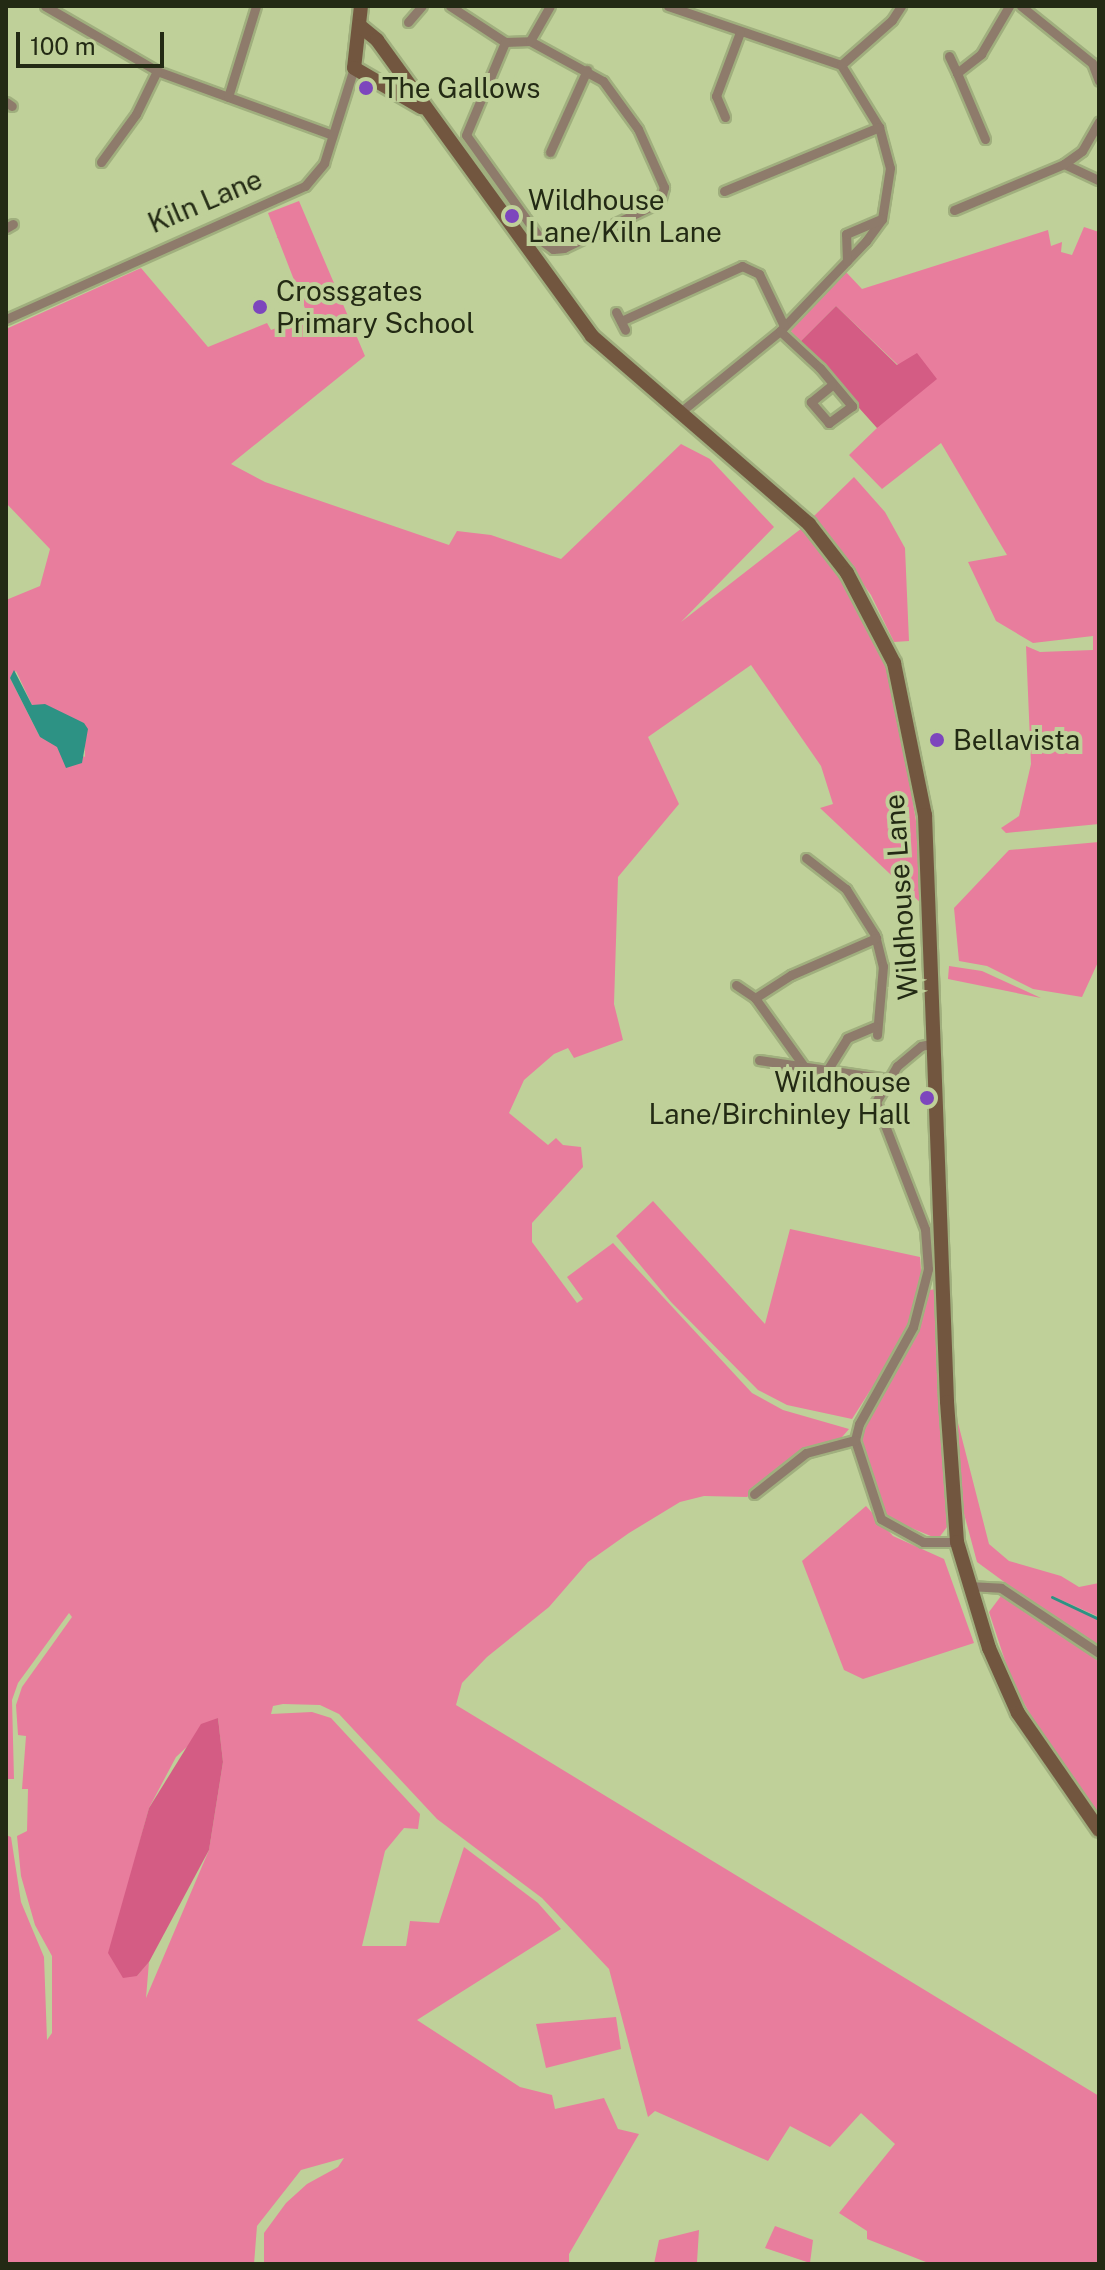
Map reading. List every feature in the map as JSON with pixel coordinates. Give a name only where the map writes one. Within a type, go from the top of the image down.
[{"type":"main road","points":[[354,68],[361,6]]},
{"type":"main road","name":"Wildhouse Lane","points":[[360,26],[377,40],[422,107],[592,336],[809,524],[847,573],[894,663],[925,815],[947,1402],[957,1542],[968,1586],[1018,1713],[1099,1830]]},
{"type":"main road","name":"Wildhouse Lane","points":[[354,68],[422,107]]},
{"type":"street","points":[[45,6],[157,71],[330,134]]},
{"type":"street","points":[[228,97],[256,6]]},
{"type":"street","points":[[408,22],[422,6]]},
{"type":"street","points":[[450,6],[505,42],[530,41],[587,70],[626,108],[664,194],[652,207],[553,249],[466,135],[505,42]]},
{"type":"street","points":[[530,41],[550,6]]},
{"type":"street","points":[[668,6],[841,65],[879,127],[890,168],[882,219],[847,261],[782,329],[679,413]]},
{"type":"street","points":[[699,17],[703,6]]},
{"type":"street","points":[[841,65],[901,6]]},
{"type":"street","points":[[957,73],[981,54],[1009,6]]},
{"type":"street","points":[[1021,6],[1092,63],[1099,81]]},
{"type":"street","points":[[725,117],[716,96],[740,32]]},
{"type":"street","points":[[949,56],[985,139]]},
{"type":"street","name":"Kiln Lane","points":[[6,319],[305,186],[320,171],[354,68]]},
{"type":"street","points":[[550,152],[587,70]]},
{"type":"street","points":[[101,162],[136,114],[157,71]]},
{"type":"street","points":[[954,210],[1064,164],[1082,151],[1099,122]]},
{"type":"street","points":[[724,191],[879,127]]},
{"type":"street","points":[[1064,164],[1099,180]]},
{"type":"street","points":[[847,261],[846,234],[882,219]]},
{"type":"street","points":[[621,321],[742,266],[759,274],[782,329],[832,385]]},
{"type":"street","points":[[806,858],[846,889],[876,938],[883,982],[876,1031],[847,1038],[828,1069]]},
{"type":"street","points":[[755,998],[791,975],[876,938]]},
{"type":"street","points":[[736,985],[755,998],[803,1065]]},
{"type":"street","points":[[935,1043],[921,1046],[888,1079],[876,1102],[878,1118],[925,1229],[927,1282],[913,1327],[859,1424],[855,1440],[881,1519],[923,1542],[957,1542]]},
{"type":"street","points":[[759,1060],[888,1079]]},
{"type":"street","points":[[754,1494],[806,1453],[855,1440]]},
{"type":"street","points":[[968,1586],[1001,1588],[1099,1653]]},
{"type":"shaded area","points":[[299,201],[365,356],[231,464],[265,482],[449,545],[457,531],[491,535],[561,559],[681,444],[710,459],[774,527],[681,622],[802,528],[840,575],[882,653],[895,695],[918,833],[924,906],[820,808],[833,804],[821,766],[751,665],[648,737],[679,804],[618,877],[614,1004],[623,1040],[574,1058],[568,1048],[554,1054],[524,1080],[509,1113],[548,1145],[556,1138],[563,1145],[581,1147],[583,1167],[532,1223],[532,1242],[577,1303],[583,1299],[567,1277],[613,1243],[752,1393],[783,1410],[849,1429],[836,1444],[804,1449],[747,1497],[704,1496],[680,1502],[629,1533],[588,1562],[549,1607],[487,1657],[462,1683],[456,1705],[1099,2096],[1099,2264],[931,2264],[867,2239],[867,2231],[839,2213],[895,2144],[861,2113],[830,2147],[790,2126],[768,2161],[655,2111],[648,2117],[609,1969],[542,1898],[437,1819],[339,1714],[320,1705],[283,1704],[273,1706],[271,1714],[312,1712],[331,1718],[420,1814],[418,1829],[404,1828],[385,1851],[362,1946],[406,1946],[410,1921],[439,1923],[464,1847],[538,1903],[561,1929],[417,2020],[520,2087],[552,2095],[555,2109],[604,2098],[618,2129],[639,2134],[569,2254],[569,2264],[264,2264],[264,2233],[286,2203],[307,2184],[338,2167],[344,2158],[301,2170],[257,2226],[254,2264],[6,2264],[6,1835],[11,1837],[21,1902],[44,1957],[47,2040],[52,2033],[52,1956],[35,1925],[21,1876],[17,1836],[27,1831],[28,1789],[22,1789],[26,1736],[18,1735],[16,1705],[22,1687],[72,1617],[69,1613],[18,1683],[12,1700],[14,1779],[6,1779],[6,600],[40,586],[50,549],[6,503],[6,329],[141,268],[208,347],[267,323],[271,330],[308,316],[268,213]],"holes":[[[16,671],[32,705],[84,723],[85,757],[40,737],[10,678]],[[218,1718],[223,1762],[209,1850],[146,1998],[149,1962],[137,1976],[137,1852],[149,1808],[176,1757]]]},
{"type":"shaded area","points":[[1084,227],[1099,232],[1099,824],[1006,833],[1001,828],[1019,816],[1031,764],[1026,646],[1040,652],[1093,650],[1093,636],[1033,643],[996,621],[968,562],[1007,555],[941,443],[882,489],[849,455],[877,428],[903,364],[898,365],[836,306],[800,342],[790,330],[846,272],[862,289],[1048,230],[1051,246],[1062,242],[1061,252],[1072,255]]},
{"type":"shaded area","points":[[836,306],[897,365],[917,353],[937,379],[877,428],[800,342]]},
{"type":"shaded area","points":[[854,477],[885,512],[905,548],[909,641],[894,642],[871,595],[814,516]]},
{"type":"shaded area","points":[[1099,842],[1099,960],[1082,997],[1033,989],[987,966],[959,961],[954,908],[1009,850]]},
{"type":"shaded area","points":[[949,966],[982,971],[1041,998],[948,979]]},
{"type":"shaded area","points":[[653,1201],[765,1324],[790,1229],[920,1257],[922,1283],[907,1333],[852,1419],[787,1405],[758,1390],[671,1302],[616,1236]]},
{"type":"shaded area","points":[[937,1289],[947,1527],[938,1539],[887,1518],[861,1447],[862,1432],[917,1327],[929,1290]]},
{"type":"shaded area","points":[[957,1419],[989,1544],[1009,1561],[1061,1576],[1079,1587],[1099,1583],[1099,1617],[1050,1595],[1099,1620],[1099,1651],[977,1562],[963,1510]]},
{"type":"shaded area","points":[[866,1506],[893,1536],[944,1559],[974,1643],[863,1679],[844,1670],[802,1561]]},
{"type":"shaded area","points":[[1001,1596],[1060,1630],[1099,1662],[1099,1814],[1038,1729],[1011,1679],[989,1612]]},
{"type":"shaded area","points":[[218,1718],[223,1762],[209,1850],[149,1962],[137,1976],[123,1978],[108,1953],[149,1808],[201,1724]]},
{"type":"shaded area","points":[[616,2017],[621,2049],[546,2068],[536,2024]]},
{"type":"shaded area","points":[[775,2226],[813,2240],[810,2263],[765,2248]]},
{"type":"shaded area","points":[[699,2230],[697,2262],[654,2264],[659,2240]]},
{"type":"water","points":[[14,670],[32,705],[45,704],[84,723],[88,729],[82,763],[66,768],[57,747],[40,737],[10,678]]},
{"type":"waterway","points":[[1052,1597],[1099,1619]]},
{"type":"place","name":"The Gallows","points":[[366,88]]},
{"type":"place","name":"Wildhouse Lane/Kiln Lane","points":[[512,216]]},
{"type":"place","name":"Crossgates Primary School","points":[[260,307]]},
{"type":"place","name":"Bellavista","points":[[937,740]]},
{"type":"place","name":"Wildhouse Lane/Birchinley Hall","points":[[927,1098]]}]
